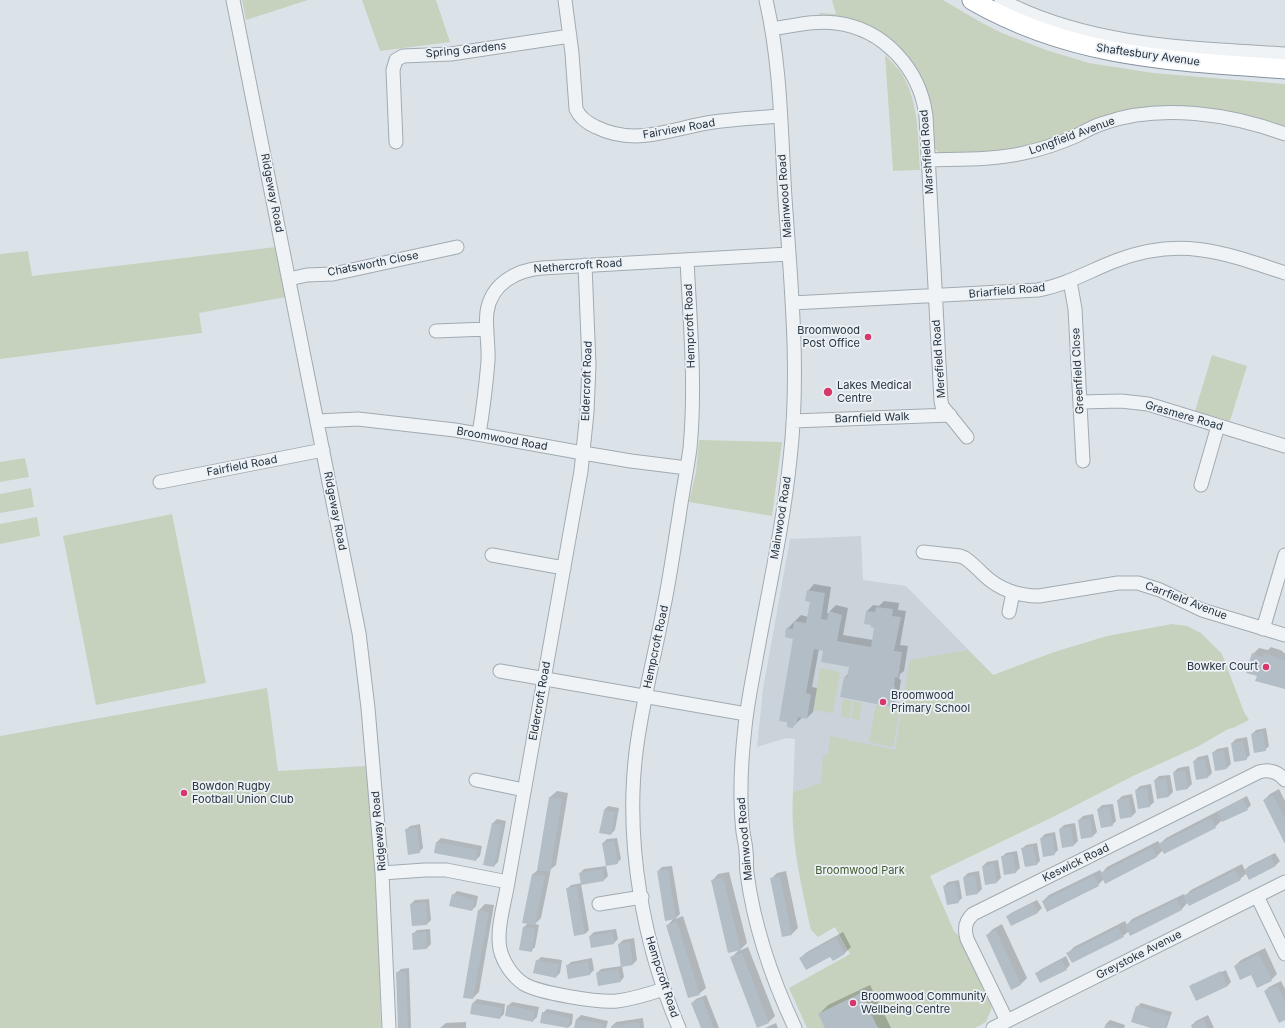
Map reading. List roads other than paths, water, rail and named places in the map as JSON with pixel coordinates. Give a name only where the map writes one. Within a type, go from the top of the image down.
[{"type":"highway","name":"Shaftesbury Avenue","points":[[972,0],[1027,27],[1089,47],[1153,58],[1285,69]]},
{"type":"street","name":"Ridgeway Road","points":[[232,0],[356,616],[362,654],[382,873],[389,1028]]},
{"type":"street","name":"Fairview Road","points":[[565,0],[570,36],[576,109],[580,117],[585,121],[602,130],[623,136],[643,136],[714,122],[780,116]]},
{"type":"street","name":"Mainwood Road","points":[[766,0],[772,29],[780,116],[795,361],[790,462],[782,519],[746,714],[741,792],[747,870],[760,935],[778,990],[795,1028]]},
{"type":"street","name":"Shaftesbury Avenue","points":[[1001,0],[1031,14],[1068,27],[1111,37],[1202,48],[1285,54]]},
{"type":"street","name":"Marshfield Road","points":[[772,29],[820,22],[845,24],[869,33],[894,51],[911,72],[922,97],[926,116],[935,296]]},
{"type":"street","name":"Spring Gardens","points":[[396,143],[393,70],[396,60],[399,58],[409,55],[451,54],[570,36]]},
{"type":"street","name":"Longfield Avenue","points":[[928,160],[996,157],[1017,154],[1061,142],[1103,123],[1116,119],[1157,113],[1193,114],[1221,117],[1256,124],[1285,134]]},
{"type":"street","name":"Chatsworth Close","points":[[289,279],[307,275],[333,274],[457,247]]},
{"type":"street","name":"Briarfield Road","points":[[792,303],[1029,291],[1070,281],[1128,257],[1149,251],[1173,248],[1199,249],[1224,253],[1285,273]]},
{"type":"street","name":"Nethercroft Road","points":[[480,434],[488,362],[487,313],[491,300],[498,288],[512,276],[534,268],[789,254]]},
{"type":"street","name":"Hempcroft Road","points":[[679,1028],[664,989],[652,950],[635,848],[633,800],[636,754],[645,696],[664,606],[690,446],[692,401],[691,332],[687,260]]},
{"type":"street","name":"Eldercroft Road","points":[[585,265],[589,364],[583,454],[579,485],[508,882],[499,943],[508,967],[515,977],[523,983],[538,989],[603,1001],[628,999],[664,989]]},
{"type":"street","name":"Greenfield Close","points":[[1070,281],[1075,309],[1083,461]]},
{"type":"street","name":"Merefield Road","points":[[935,296],[942,406],[967,437]]},
{"type":"street","points":[[435,332],[487,329]]},
{"type":"street","name":"Grasmere Road","points":[[1080,402],[1121,401],[1138,403],[1161,408],[1285,446]]},
{"type":"street","name":"Barnfield Walk","points":[[793,421],[950,415]]},
{"type":"street","name":"Broomwood Road","points":[[317,421],[363,419],[480,434],[583,454],[687,468]]},
{"type":"street","points":[[1201,485],[1218,426]]},
{"type":"street","name":"Fairfield Road","points":[[160,482],[323,450]]},
{"type":"street","name":"Carrfield Avenue","points":[[923,552],[943,549],[965,558],[996,584],[1013,593],[1039,596],[1118,583],[1138,584],[1160,590],[1202,610],[1285,635]]},
{"type":"street","points":[[491,554],[564,568]]},
{"type":"street","points":[[1263,628],[1285,555]]},
{"type":"street","points":[[1009,612],[1013,593]]},
{"type":"street","points":[[498,671],[746,714]]},
{"type":"street","name":"Keswick Road","points":[[1007,1021],[967,939],[965,929],[966,922],[973,914],[1259,772],[1271,771],[1277,773],[1285,780]]},
{"type":"street","points":[[475,780],[524,790]]},
{"type":"street","points":[[382,873],[446,870],[508,882]]},
{"type":"street","name":"Greystoke Avenue","points":[[993,1028],[1285,882]]},
{"type":"street","points":[[1257,896],[1285,954]]},
{"type":"street","points":[[597,904],[642,897]]},
{"type":"place","name":"Broomwood Post Office","points":[[868,337]]},
{"type":"place","name":"Lakes Medical Centre","points":[[828,392]]},
{"type":"place","name":"Bowker Court","points":[[1266,667]]},
{"type":"place","name":"Broomwood Primary School","points":[[883,702]]},
{"type":"place","name":"Bowdon Rugby Football Union Club","points":[[184,793]]},
{"type":"place","name":"Broomwood Community Wellbeing Centre","points":[[853,1003]]},
{"type":"park label","name":"Broomwood Park","points":[[860,871]]}]
